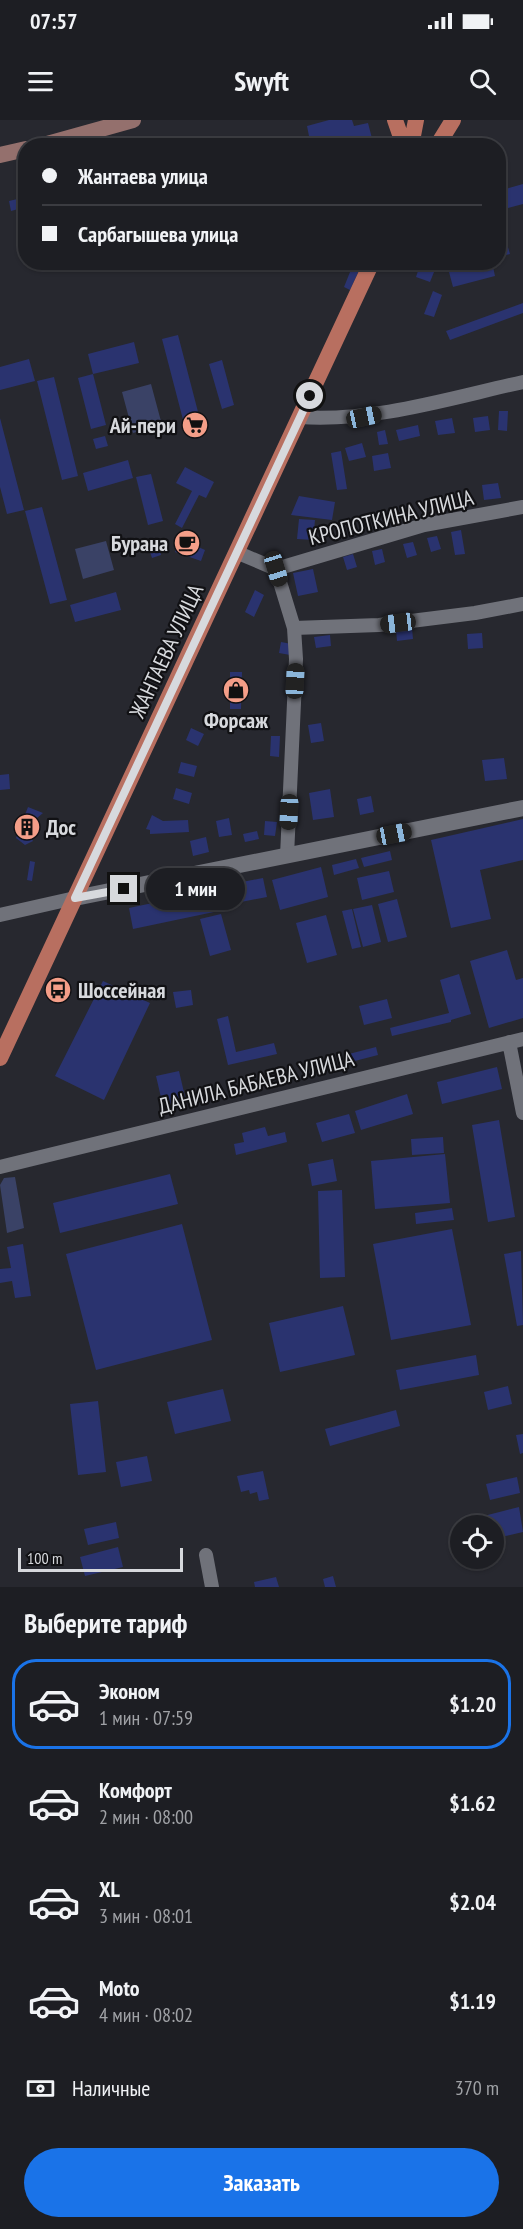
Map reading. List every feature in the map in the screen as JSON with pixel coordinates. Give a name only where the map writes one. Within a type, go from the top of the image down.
[{"type":"main road","points":[[69,138],[133,120]]},
{"type":"main road","points":[[395,120],[401,138]]},
{"type":"main road","points":[[413,138],[416,120]]},
{"type":"main road","points":[[442,138],[453,120]]},
{"type":"main road","points":[[0,155],[18,151]]},
{"type":"main road","name":"ЖАНТАЕВА УЛИЦА","points":[[0,1058],[368,270]]},
{"type":"street","points":[[300,417],[327,419],[364,417],[523,382]]},
{"type":"street","name":"КРОПОТКИНА УЛИЦА","points":[[276,569],[424,525],[523,507]]},
{"type":"street","points":[[237,552],[276,569],[294,628],[296,659],[287,856]]},
{"type":"street","points":[[294,628],[379,625],[523,604]]},
{"type":"street","points":[[0,915],[523,808]]},
{"type":"street","points":[[516,1040],[523,1113]]},
{"type":"street","name":"ДАНИЛА БАБАЕВА УЛИЦА","points":[[0,1167],[516,1040]]},
{"type":"street","points":[[206,1555],[212,1587]]},
{"type":"shaded area","points":[[151,384],[162,425],[133,433],[122,392]]},
{"type":"shaded area","points":[[106,541],[114,570],[83,579],[75,549]]},
{"type":"shaded area","points":[[15,1177],[24,1228],[7,1233],[0,1185],[4,1178]]},
{"type":"building","points":[[329,120],[352,120],[354,126],[368,123],[372,138],[309,138],[307,126]]},
{"type":"building","points":[[523,184],[523,204],[506,208],[506,189]]},
{"type":"building","points":[[18,199],[18,209],[11,211],[9,201]]},
{"type":"building","points":[[506,241],[510,254],[506,255]]},
{"type":"building","points":[[351,270],[359,270],[350,290],[344,287]]},
{"type":"building","points":[[418,270],[435,270],[430,282],[416,277]]},
{"type":"building","points":[[494,270],[495,276],[453,287],[449,272]]},
{"type":"building","points":[[433,291],[442,295],[434,317],[424,314]]},
{"type":"building","points":[[523,303],[523,313],[450,340],[446,331]]},
{"type":"building","points":[[178,335],[203,431],[187,435],[162,339]]},
{"type":"building","points":[[134,342],[139,363],[93,374],[88,354]]},
{"type":"building","points":[[29,359],[35,381],[0,390],[0,367]]},
{"type":"building","points":[[222,360],[234,405],[222,409],[209,364]]},
{"type":"building","points":[[93,374],[106,425],[91,429],[78,378]]},
{"type":"building","points":[[54,377],[78,476],[62,480],[37,381]]},
{"type":"building","points":[[499,411],[508,411],[507,431],[498,430]]},
{"type":"building","points":[[488,416],[490,430],[475,432],[473,418]]},
{"type":"building","points":[[0,418],[24,510],[7,514],[0,487]]},
{"type":"building","points":[[452,418],[455,433],[438,435],[435,421]]},
{"type":"building","points":[[418,425],[420,436],[399,441],[396,430]]},
{"type":"building","points":[[385,430],[388,444],[379,445],[377,432]]},
{"type":"building","points":[[105,436],[108,446],[96,449],[93,439]]},
{"type":"building","points":[[362,443],[366,457],[349,461],[345,448]]},
{"type":"building","points":[[341,451],[347,489],[337,490],[331,453]]},
{"type":"building","points":[[388,453],[391,468],[374,471],[372,456]]},
{"type":"building","points":[[128,460],[133,478],[88,491],[83,473]]},
{"type":"building","points":[[185,467],[214,482],[206,498],[199,495],[182,528],[175,524],[192,491],[176,483]]},
{"type":"building","points":[[151,474],[163,521],[148,525],[136,477]]},
{"type":"building","points":[[498,483],[501,498],[484,500],[482,485]]},
{"type":"building","points":[[299,496],[335,502],[332,520],[291,515]]},
{"type":"building","points":[[42,507],[67,600],[50,604],[25,511]]},
{"type":"building","points":[[299,519],[315,520],[313,540],[297,539]]},
{"type":"building","points":[[461,530],[465,554],[455,555],[451,532]]},
{"type":"building","name":"Бурана","points":[[185,532],[189,532],[187,537],[197,539],[196,546],[205,550],[201,561],[175,552],[180,536],[183,536]]},
{"type":"building","points":[[437,536],[441,549],[431,552],[427,538]]},
{"type":"building","points":[[413,542],[417,555],[407,558],[403,544]]},
{"type":"building","points":[[159,546],[161,555],[152,558],[149,549]]},
{"type":"building","points":[[382,549],[385,562],[375,565],[372,551]]},
{"type":"building","points":[[353,554],[357,567],[347,570],[343,557]]},
{"type":"building","points":[[313,569],[318,592],[298,596],[293,573]]},
{"type":"building","points":[[255,590],[264,595],[254,617],[245,612]]},
{"type":"building","points":[[116,592],[121,610],[75,622],[70,605]]},
{"type":"building","points":[[412,628],[413,639],[397,641],[396,630]]},
{"type":"building","points":[[482,633],[483,648],[468,649],[467,634]]},
{"type":"building","points":[[330,635],[331,646],[316,648],[314,637]]},
{"type":"building","points":[[281,642],[292,644],[290,655],[279,653]]},
{"type":"building","name":"Форсаж","points":[[230,672],[242,672],[241,709],[230,709]]},
{"type":"building","points":[[321,723],[324,741],[311,743],[308,725]]},
{"type":"building","points":[[191,728],[204,734],[198,746],[186,740]]},
{"type":"building","points":[[271,736],[280,736],[279,757],[270,756]]},
{"type":"building","points":[[504,758],[507,779],[485,781],[482,760]]},
{"type":"building","points":[[181,762],[197,766],[194,777],[178,773]]},
{"type":"building","points":[[9,774],[10,789],[0,790],[0,775]]},
{"type":"building","points":[[176,788],[192,793],[189,804],[173,799]]},
{"type":"building","points":[[330,789],[334,817],[313,820],[309,793]]},
{"type":"building","points":[[371,796],[374,812],[360,815],[357,799]]},
{"type":"building","name":"Дос","points":[[28,807],[43,813],[37,818],[30,835],[33,841],[25,845],[16,838]]},
{"type":"building","points":[[152,815],[163,821],[188,820],[189,832],[150,834],[150,830],[146,829]]},
{"type":"building","points":[[229,818],[232,835],[219,837],[216,821]]},
{"type":"building","points":[[523,819],[523,860],[480,870],[491,919],[451,928],[431,840]]},
{"type":"building","points":[[265,821],[277,822],[275,836],[264,835]]},
{"type":"building","points":[[257,831],[259,839],[245,842],[243,834]]},
{"type":"building","points":[[206,837],[209,852],[193,856],[190,841]]},
{"type":"building","points":[[390,851],[392,860],[364,867],[361,858]]},
{"type":"building","points":[[356,859],[359,868],[334,875],[332,865]]},
{"type":"building","points":[[30,861],[35,862],[32,881],[27,880]]},
{"type":"building","points":[[321,867],[328,897],[280,910],[272,880]]},
{"type":"building","points":[[389,871],[394,892],[362,900],[357,878]]},
{"type":"building","points":[[263,878],[267,897],[241,902],[237,883]]},
{"type":"building","points":[[228,887],[233,908],[133,929],[129,908]]},
{"type":"building","points":[[397,899],[407,937],[388,942],[378,904]]},
{"type":"building","points":[[372,905],[381,942],[363,947],[353,909]]},
{"type":"building","points":[[352,909],[361,947],[352,949],[342,911]]},
{"type":"building","points":[[221,914],[231,950],[210,956],[200,919]]},
{"type":"building","points":[[326,915],[337,955],[307,963],[296,923]]},
{"type":"building","points":[[507,950],[516,980],[523,978],[523,1018],[489,1028],[470,961]]},
{"type":"building","points":[[459,974],[471,1014],[451,1020],[451,1022],[392,1036],[390,1028],[449,1013],[440,980]]},
{"type":"building","points":[[103,981],[150,1003],[104,1100],[55,1076]]},
{"type":"building","points":[[191,990],[193,1005],[176,1008],[173,992]]},
{"type":"building","points":[[387,999],[392,1018],[364,1025],[359,1006]]},
{"type":"building","points":[[228,1016],[236,1052],[274,1043],[277,1054],[228,1065],[217,1019]]},
{"type":"building","points":[[376,1047],[378,1055],[347,1063],[345,1055]]},
{"type":"building","points":[[497,1067],[502,1089],[442,1104],[437,1082]]},
{"type":"building","points":[[179,1071],[186,1101],[163,1106],[156,1076]]},
{"type":"building","points":[[407,1094],[413,1114],[361,1130],[355,1111]]},
{"type":"building","points":[[349,1114],[355,1133],[322,1142],[316,1123]]},
{"type":"building","points":[[499,1120],[515,1217],[488,1222],[472,1125]]},
{"type":"building","points":[[265,1127],[268,1136],[285,1132],[287,1142],[236,1155],[234,1144],[244,1142],[242,1133]]},
{"type":"building","points":[[443,1137],[444,1153],[412,1155],[411,1139]]},
{"type":"building","points":[[445,1154],[450,1203],[375,1209],[371,1161]]},
{"type":"building","points":[[333,1159],[337,1181],[312,1186],[308,1164]]},
{"type":"building","points":[[170,1174],[178,1204],[60,1233],[53,1203]]},
{"type":"building","points":[[342,1190],[345,1277],[320,1278],[318,1191]]},
{"type":"building","points":[[452,1208],[454,1220],[416,1224],[415,1213]]},
{"type":"building","points":[[182,1224],[212,1340],[96,1370],[66,1254]]},
{"type":"building","points":[[452,1229],[471,1325],[391,1340],[373,1244]]},
{"type":"building","points":[[23,1244],[31,1296],[15,1298],[12,1281],[0,1283],[0,1269],[11,1268],[7,1247]]},
{"type":"building","points":[[521,1251],[523,1325],[517,1326],[504,1254]]},
{"type":"building","points":[[343,1306],[355,1355],[280,1372],[269,1323]]},
{"type":"building","points":[[476,1355],[479,1375],[400,1390],[396,1370]]},
{"type":"building","points":[[508,1386],[512,1404],[488,1410],[484,1392]]},
{"type":"building","points":[[223,1389],[231,1421],[175,1434],[167,1402]]},
{"type":"building","points":[[98,1401],[106,1472],[78,1475],[70,1404]]},
{"type":"building","points":[[396,1410],[400,1426],[330,1446],[325,1429]]},
{"type":"building","points":[[523,1434],[523,1453],[520,1454],[516,1435]]},
{"type":"building","points":[[147,1456],[152,1481],[121,1487],[116,1462]]},
{"type":"building","points":[[263,1471],[269,1499],[259,1501],[257,1492],[250,1494],[249,1490],[241,1492],[237,1476]]},
{"type":"building","points":[[517,1477],[520,1493],[490,1500],[486,1484]]},
{"type":"building","points":[[519,1507],[523,1532],[504,1536],[504,1515],[488,1515]]},
{"type":"building","points":[[116,1522],[119,1538],[88,1545],[84,1529]]},
{"type":"building","points":[[118,1547],[123,1567],[85,1576],[80,1557]]},
{"type":"building","points":[[333,1576],[336,1587],[325,1587],[323,1579]]},
{"type":"building","points":[[276,1577],[279,1587],[255,1587],[254,1582]]},
{"type":"place","name":"Ай-пери","points":[[195,425]]},
{"type":"place","name":"Бурана","points":[[187,543]]},
{"type":"place","name":"Форсаж","points":[[236,690]]},
{"type":"place","name":"Дос","points":[[27,827]]},
{"type":"place","name":"Шоссейная","points":[[58,990]]},
{"type":"route","points":[[124,889],[75,898],[310,396]]}]
